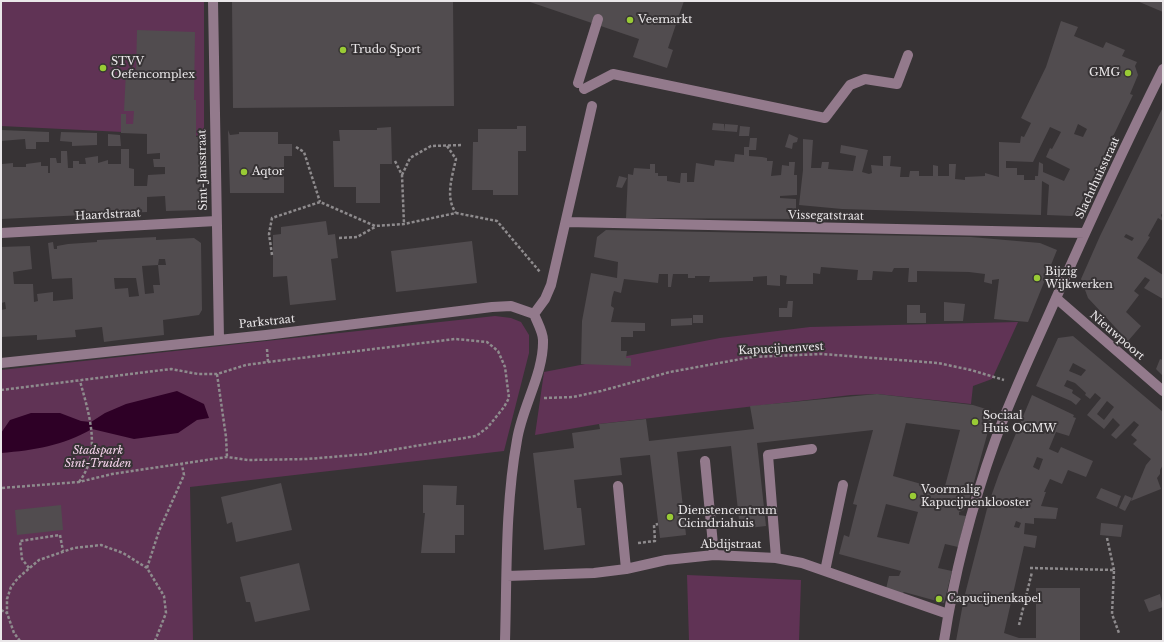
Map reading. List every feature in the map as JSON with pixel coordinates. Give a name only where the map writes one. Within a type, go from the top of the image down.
[{"type":"street","name":"Sint-Jansstraat","points":[[214,1],[216,221],[219,339]]},
{"type":"street","points":[[598,19],[581,86],[613,74],[825,118],[850,85],[865,79],[897,84],[908,55]]},
{"type":"street","name":"Slachthuisstraat","points":[[944,641],[948,614],[968,528],[995,441],[1018,384],[1085,233],[1163,69]]},
{"type":"street","points":[[505,641],[510,506],[517,439],[528,396],[540,366],[543,339],[534,314],[545,300],[551,284],[567,222],[592,106]]},
{"type":"street","name":"Haardstraat","points":[[1,233],[216,221]]},
{"type":"street","name":"Vissegatstraat","points":[[567,222],[1085,233]]},
{"type":"street","name":"Nieuwpoort","points":[[1056,298],[1163,391]]},
{"type":"street","name":"Parkstraat","points":[[1,363],[266,335],[492,307],[511,306],[534,314]]},
{"type":"street","points":[[776,558],[768,455],[812,449]]},
{"type":"street","points":[[705,461],[714,555]]},
{"type":"street","points":[[824,571],[843,485]]},
{"type":"street","points":[[618,486],[626,569]]},
{"type":"street","name":"Abdijstraat","points":[[507,576],[594,573],[626,569],[666,560],[714,555],[776,558],[802,563],[948,614]]},
{"type":"path","points":[[402,176],[410,158],[430,146],[462,145]]},
{"type":"path","points":[[447,146],[456,159],[451,182],[451,206],[456,213]]},
{"type":"path","points":[[296,147],[304,152],[320,202]]},
{"type":"path","points":[[395,161],[402,176],[404,224]]},
{"type":"path","points":[[272,255],[269,234],[272,218],[320,202],[375,226],[404,224],[456,213],[497,221],[523,254],[551,284]]},
{"type":"path","points":[[339,238],[357,238],[375,226]]},
{"type":"path","points":[[1,390],[54,382],[80,381],[171,369],[198,374],[217,374],[246,365],[455,339],[487,342],[498,351],[505,367],[509,391],[504,407],[488,427],[476,436],[367,454],[307,460],[248,460],[227,457],[182,465],[112,474],[79,482],[1,488]]},
{"type":"path","name":"Kapucijnenvest","points":[[546,398],[573,397],[601,392],[670,372],[714,362],[752,356],[814,354],[938,363],[971,370],[1018,384]]},
{"type":"path","points":[[217,374],[226,437],[227,457]]},
{"type":"path","points":[[79,482],[87,471],[91,458],[92,434],[90,418],[80,381]]},
{"type":"path","points":[[146,568],[159,532],[184,475],[182,465]]},
{"type":"path","points":[[624,545],[655,541],[654,525],[658,524]]},
{"type":"path","points":[[29,568],[22,559],[20,541],[60,535],[63,551]]},
{"type":"path","points":[[1107,538],[1114,570],[1112,614],[1119,633]]},
{"type":"path","points":[[20,641],[14,632],[7,613],[7,599],[11,588],[18,578],[39,560],[74,548],[101,545],[123,553],[146,568],[164,596],[166,613],[155,641]]},
{"type":"path","points":[[1030,568],[1114,570]]},
{"type":"path","points":[[1020,625],[1032,572]]},
{"type":"path","points":[[1,610],[7,613]]},
{"type":"green space","name":"STVV Oefencomplex","points":[[1,1],[204,1],[204,136],[1,126]]},
{"type":"green space","name":"Stadspark Sint-Truiden","points":[[495,316],[511,318],[521,322],[529,335],[529,353],[504,451],[190,487],[193,641],[1,641],[1,370]]},
{"type":"green space","points":[[1018,322],[992,379],[973,386],[971,404],[877,394],[851,395],[599,424],[535,435],[544,372],[720,338],[810,327]]},
{"type":"green space","points":[[687,575],[801,580],[799,641],[689,641]]},
{"type":"shaded area","points":[[177,391],[204,404],[209,418],[197,420],[178,433],[134,439],[92,429],[70,440],[48,446],[1,453],[1,433],[10,420],[31,413],[60,413],[81,421],[91,422],[105,413],[126,404]]},
{"type":"building","name":"Trudo Sport","points":[[232,1],[453,1],[454,106],[233,108]]},
{"type":"building","name":"Veemarkt","points":[[527,1],[684,1],[668,48],[673,50],[667,68],[633,57],[639,39]]},
{"type":"building","points":[[1137,1],[1163,1],[1163,12]]},
{"type":"building","points":[[1061,21],[1078,27],[1074,36],[1103,48],[1106,42],[1125,50],[1122,56],[1137,62],[1135,66],[1138,75],[1130,94],[1133,95],[1076,213],[1072,216],[1047,215],[1049,185],[1042,181],[1041,215],[842,209],[799,205],[803,170],[803,139],[813,140],[811,168],[821,168],[822,162],[829,162],[828,169],[853,171],[856,156],[840,153],[841,145],[868,150],[862,172],[869,174],[872,173],[871,165],[883,166],[883,156],[891,156],[890,166],[901,167],[900,177],[909,177],[910,171],[919,171],[919,176],[933,176],[933,165],[938,166],[938,176],[949,176],[949,164],[956,164],[955,179],[965,180],[965,177],[985,176],[985,173],[999,177],[999,142],[1020,143],[1021,136],[1024,137],[1031,123],[1021,118],[1046,67]],"holes":[[[1078,124],[1087,129],[1083,137],[1074,134]],[[1050,127],[1061,132],[1052,149],[1050,148],[1046,157],[1070,169],[1064,181],[1043,172],[1043,164],[1039,162],[1038,176],[1035,176],[1035,180],[1024,180],[1024,175],[1017,175],[1017,168],[1006,168],[1006,161],[1033,162]]]},
{"type":"building","points":[[137,30],[195,32],[194,100],[196,100],[196,137],[201,137],[202,180],[200,210],[166,211],[165,196],[147,197],[147,212],[1,219],[2,164],[13,163],[13,167],[26,167],[26,164],[41,162],[41,166],[48,166],[48,173],[50,173],[50,158],[56,158],[57,163],[61,163],[61,151],[67,151],[68,168],[73,168],[73,161],[79,161],[79,164],[86,164],[85,158],[98,156],[98,163],[108,160],[108,164],[121,164],[121,149],[129,149],[129,168],[134,169],[134,186],[147,186],[148,175],[165,174],[165,167],[154,167],[153,159],[160,159],[160,153],[147,154],[147,134],[121,133],[121,114],[126,114],[126,124],[133,124],[134,111],[124,111],[126,71],[136,72]]},
{"type":"building","points":[[1163,107],[1163,212],[1161,215],[1163,221],[1158,218],[1148,236],[1150,237],[1137,258],[1163,275],[1163,299],[1144,288],[1150,280],[1145,277],[1134,291],[1139,295],[1126,312],[1141,326],[1128,341],[1088,298],[1081,279],[1100,236]],"holes":[[[1126,234],[1134,238],[1132,241],[1124,237]]]},
{"type":"building","points":[[713,123],[724,124],[724,131],[712,130]]},
{"type":"building","points":[[725,124],[738,125],[737,132],[724,131]]},
{"type":"building","points":[[517,126],[526,126],[526,151],[518,151],[518,195],[493,195],[493,190],[472,190],[473,142],[478,142],[478,129],[517,129]]},
{"type":"building","points":[[740,126],[750,127],[749,136],[739,136]]},
{"type":"building","points":[[391,127],[392,164],[380,164],[380,203],[356,203],[356,187],[334,187],[333,141],[340,141],[339,130],[377,130],[377,128]]},
{"type":"building","points":[[1,130],[49,132],[49,142],[36,142],[36,149],[26,149],[25,139],[1,141]]},
{"type":"building","points":[[228,130],[230,135],[239,134],[239,132],[278,132],[278,144],[292,144],[292,156],[284,156],[284,193],[230,193]]},
{"type":"building","points":[[61,132],[97,133],[97,145],[72,146],[72,142],[60,141]]},
{"type":"building","points":[[108,134],[120,135],[121,146],[108,146]]},
{"type":"building","points":[[789,134],[798,138],[797,142],[793,143],[792,149],[785,147]]},
{"type":"building","points":[[750,138],[757,138],[756,150],[749,150],[749,156],[767,158],[767,161],[773,161],[771,176],[781,175],[782,165],[789,166],[789,162],[795,162],[794,175],[797,175],[797,195],[780,196],[780,198],[796,199],[796,219],[626,218],[628,174],[633,175],[634,168],[650,169],[650,164],[655,164],[655,173],[658,173],[658,176],[667,176],[667,181],[680,183],[681,173],[687,173],[687,182],[694,182],[696,163],[714,166],[715,160],[734,162],[735,154],[744,155],[744,147],[749,147]]},
{"type":"building","points":[[619,176],[627,178],[622,188],[616,187]]},
{"type":"building","points":[[326,221],[328,235],[335,234],[338,258],[331,259],[336,300],[290,305],[287,276],[273,277],[273,235],[281,234],[281,227]]},
{"type":"building","points":[[606,230],[971,237],[1040,243],[1057,250],[1028,322],[994,319],[999,279],[992,280],[992,284],[984,282],[985,274],[969,272],[917,271],[917,282],[908,282],[909,268],[894,268],[892,272],[873,271],[872,280],[857,280],[858,270],[821,267],[820,274],[813,273],[813,284],[786,284],[787,276],[780,275],[780,286],[767,285],[767,276],[753,277],[753,281],[709,282],[710,276],[695,276],[695,278],[688,278],[688,274],[673,274],[671,287],[668,287],[668,274],[659,274],[658,283],[624,279],[621,293],[614,291],[611,306],[614,308],[611,322],[645,323],[645,331],[633,331],[633,337],[621,337],[621,351],[627,351],[626,358],[631,358],[631,366],[581,364],[582,321],[591,273],[617,278],[618,262],[594,257],[597,237]]},
{"type":"building","points":[[156,237],[156,240],[194,238],[201,243],[202,310],[199,315],[163,320],[164,335],[104,342],[102,327],[75,330],[76,337],[37,340],[37,335],[1,337],[1,310],[6,309],[5,302],[1,303],[1,247],[30,246],[32,269],[13,272],[14,284],[33,284],[34,302],[38,301],[37,294],[53,292],[53,301],[73,299],[72,278],[52,279],[48,243],[53,242],[54,249],[57,249],[57,246],[97,242],[97,240]],"holes":[[[159,259],[165,259],[166,265],[158,265]],[[158,265],[160,285],[153,285],[154,293],[145,294],[142,266]],[[114,278],[136,278],[139,296],[129,297],[128,288],[115,289]]]},
{"type":"building","points":[[472,241],[477,283],[396,292],[391,251]]},
{"type":"building","points":[[788,301],[793,301],[792,317],[779,317],[779,308],[787,308]]},
{"type":"building","points":[[944,302],[965,304],[963,321],[944,321]]},
{"type":"building","points":[[907,305],[920,305],[920,313],[926,313],[926,323],[907,323]]},
{"type":"building","points":[[693,315],[703,315],[703,323],[693,323]]},
{"type":"building","points":[[692,318],[692,325],[671,326],[671,319]]},
{"type":"building","points":[[1073,336],[1163,412],[1163,465],[1157,478],[1161,489],[1131,501],[1146,465],[1151,459],[1133,444],[1137,440],[1131,435],[1139,425],[1134,421],[1116,439],[1111,435],[1120,425],[1113,418],[1104,429],[1087,415],[1101,398],[1095,393],[1090,399],[1075,383],[1067,380],[1064,386],[1073,390],[1072,393],[1081,399],[1076,405],[1071,401],[1036,386],[1058,338]],"holes":[[[1073,363],[1086,370],[1081,376],[1069,371]],[[1107,401],[1114,407],[1104,420],[1097,414]]]},
{"type":"building","points":[[1160,359],[1163,360],[1163,376],[1156,369]]},
{"type":"building","points":[[877,394],[973,405],[986,409],[992,417],[969,500],[963,499],[961,503],[965,507],[964,510],[959,512],[959,515],[966,516],[958,547],[945,544],[938,568],[952,571],[944,603],[904,592],[901,595],[886,589],[889,576],[899,576],[901,571],[839,554],[844,535],[849,537],[857,505],[853,504],[873,430],[757,443],[766,526],[740,529],[731,446],[677,452],[686,535],[660,538],[650,455],[620,458],[622,475],[574,480],[577,508],[581,508],[585,545],[544,550],[533,453],[574,448],[572,433],[600,429],[599,424],[646,419],[649,441],[754,429],[750,406]],"holes":[[[906,423],[960,430],[945,486],[947,486],[946,491],[893,476]],[[886,504],[918,512],[909,544],[877,537]]]},
{"type":"building","points":[[1032,395],[1074,415],[1073,417],[1076,418],[1069,436],[1056,432],[1049,449],[1058,453],[1061,447],[1093,461],[1086,477],[1068,470],[1062,484],[1050,479],[1044,492],[1046,492],[1041,506],[1058,508],[1056,519],[1034,518],[1034,524],[1025,523],[1024,534],[1037,536],[1035,548],[1024,546],[1004,633],[1019,638],[1036,638],[1036,588],[1080,588],[1080,641],[956,641],[964,598],[988,505],[999,474]],"holes":[[[1037,457],[1043,459],[1039,470],[1033,467]],[[1010,498],[1023,501],[1022,509],[1009,505]],[[1016,521],[1021,523],[1019,528],[1014,527]]]},
{"type":"building","points":[[281,483],[292,530],[236,542],[232,522],[227,524],[221,497]]},
{"type":"building","points":[[423,485],[457,486],[456,505],[464,505],[464,535],[455,535],[455,553],[421,553],[425,513],[423,513]]},
{"type":"building","points":[[1101,488],[1121,496],[1117,507],[1096,498]]},
{"type":"building","points":[[1125,495],[1132,498],[1125,511],[1119,508]]},
{"type":"building","points":[[61,505],[63,530],[17,535],[15,510]]},
{"type":"building","points":[[1101,523],[1123,525],[1121,537],[1100,535]]},
{"type":"building","points":[[299,563],[310,610],[255,622],[250,602],[246,602],[240,577]]},
{"type":"building","points":[[1160,594],[1163,607],[1149,612],[1144,600]]},
{"type":"place","name":"Veemarkt","points":[[630,20]]},
{"type":"place","name":"Trudo Sport","points":[[343,50]]},
{"type":"place","name":"STVV Oefencomplex","points":[[103,68]]},
{"type":"place","name":"GMG","points":[[1128,73]]},
{"type":"place","name":"Aqtor","points":[[244,172]]},
{"type":"place","name":"Bijzig Wijkwerken","points":[[1037,278]]},
{"type":"place","name":"Sociaal Huis OCMW","points":[[975,422]]},
{"type":"place","name":"Voormalig Kapucijnenklooster","points":[[913,496]]},
{"type":"place","name":"Dienstencentrum Cicindriahuis","points":[[670,517]]},
{"type":"place","name":"Capucijnenkapel","points":[[939,599]]}]
